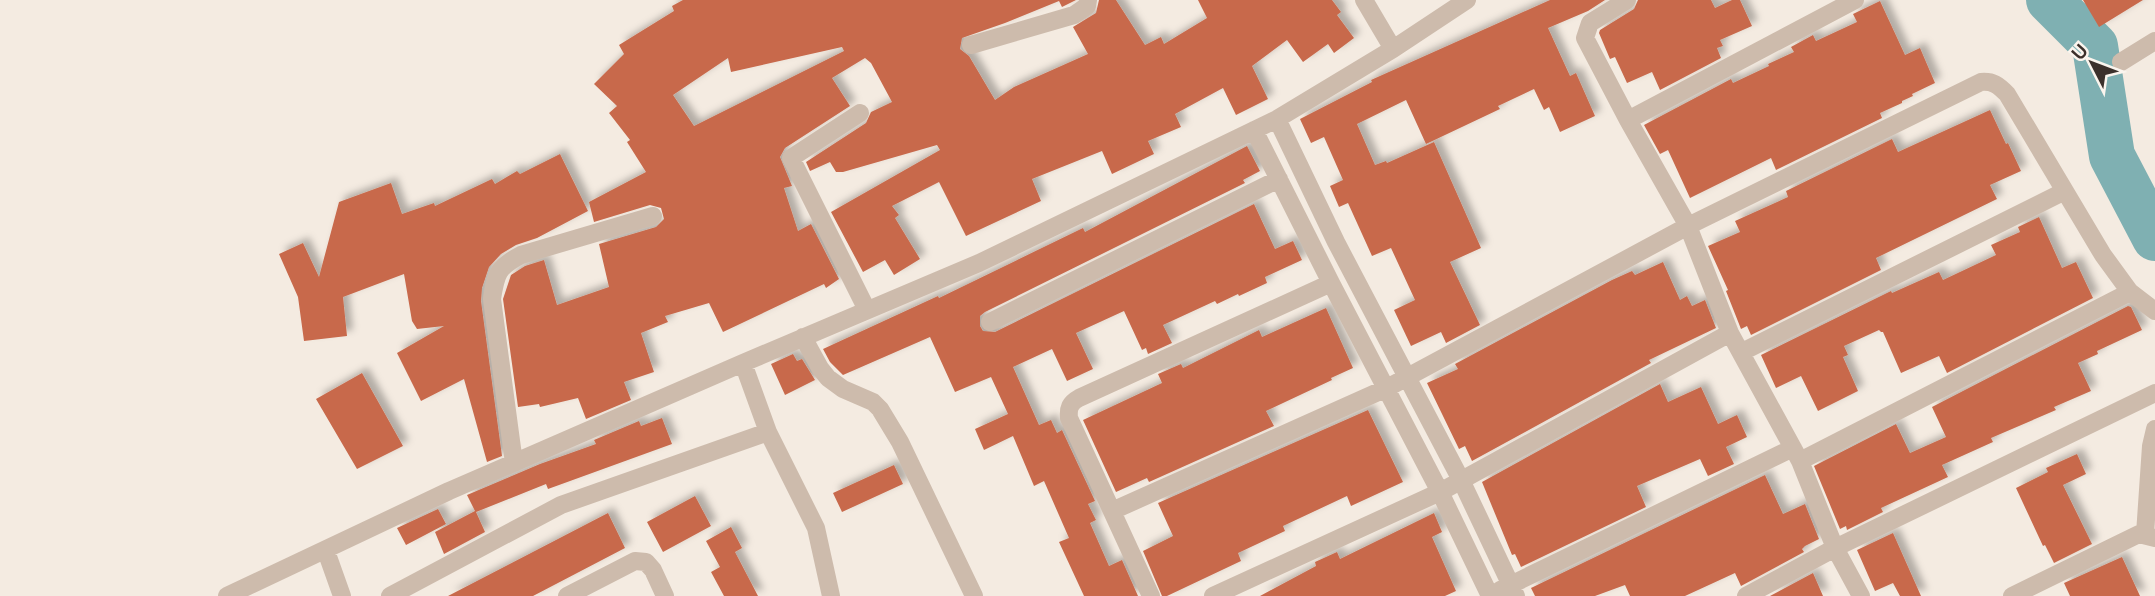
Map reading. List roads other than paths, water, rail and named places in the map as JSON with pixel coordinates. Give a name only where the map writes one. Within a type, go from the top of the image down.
[{"type":"street","points":[[971,45],[1074,15],[1087,6],[1088,0]]},
{"type":"street","points":[[1364,0],[1393,49]]},
{"type":"street","points":[[227,596],[449,491],[979,263],[1277,119],[1393,49],[1467,0]]},
{"type":"street","points":[[1627,0],[1590,23],[1585,38],[1688,226],[1731,333],[1797,455],[1835,548],[1861,596]]},
{"type":"street","points":[[1628,120],[1855,0]]},
{"type":"street","points":[[2121,62],[2155,41]]},
{"type":"street","points":[[1112,511],[1387,388],[1688,226],[1981,82],[1990,81],[2007,94],[2103,255],[2130,292],[2155,311]]},
{"type":"street","points":[[860,113],[791,158],[867,310]]},
{"type":"street","points":[[1277,119],[1336,242],[1461,480],[1513,591]]},
{"type":"street","points":[[1254,130],[1440,492],[1489,596],[1513,591],[2130,292]]},
{"type":"street","points":[[990,322],[1279,178]]},
{"type":"street","points":[[1742,352],[2065,191]]},
{"type":"street","points":[[514,463],[492,299],[499,271],[505,264],[521,255],[653,216]]},
{"type":"street","points":[[1151,596],[1069,418],[1068,410],[1073,401],[1331,283]]},
{"type":"street","points":[[1213,596],[1440,492],[1731,333]]},
{"type":"street","points":[[803,337],[820,369],[828,378],[880,408],[900,442],[975,596]]},
{"type":"street","points":[[743,363],[768,432],[816,528],[831,596]]},
{"type":"street","points":[[1746,596],[1835,548],[2155,393]]},
{"type":"street","points":[[2012,596],[2139,534],[2150,536],[2151,446],[2155,429]]},
{"type":"street","points":[[390,596],[561,505],[768,432]]},
{"type":"street","points":[[326,551],[342,596]]},
{"type":"street","points":[[567,596],[635,561],[646,562],[653,570],[665,596]]},
{"type":"waterway","points":[[2049,0],[2095,46],[2112,156],[2155,238]]}]
